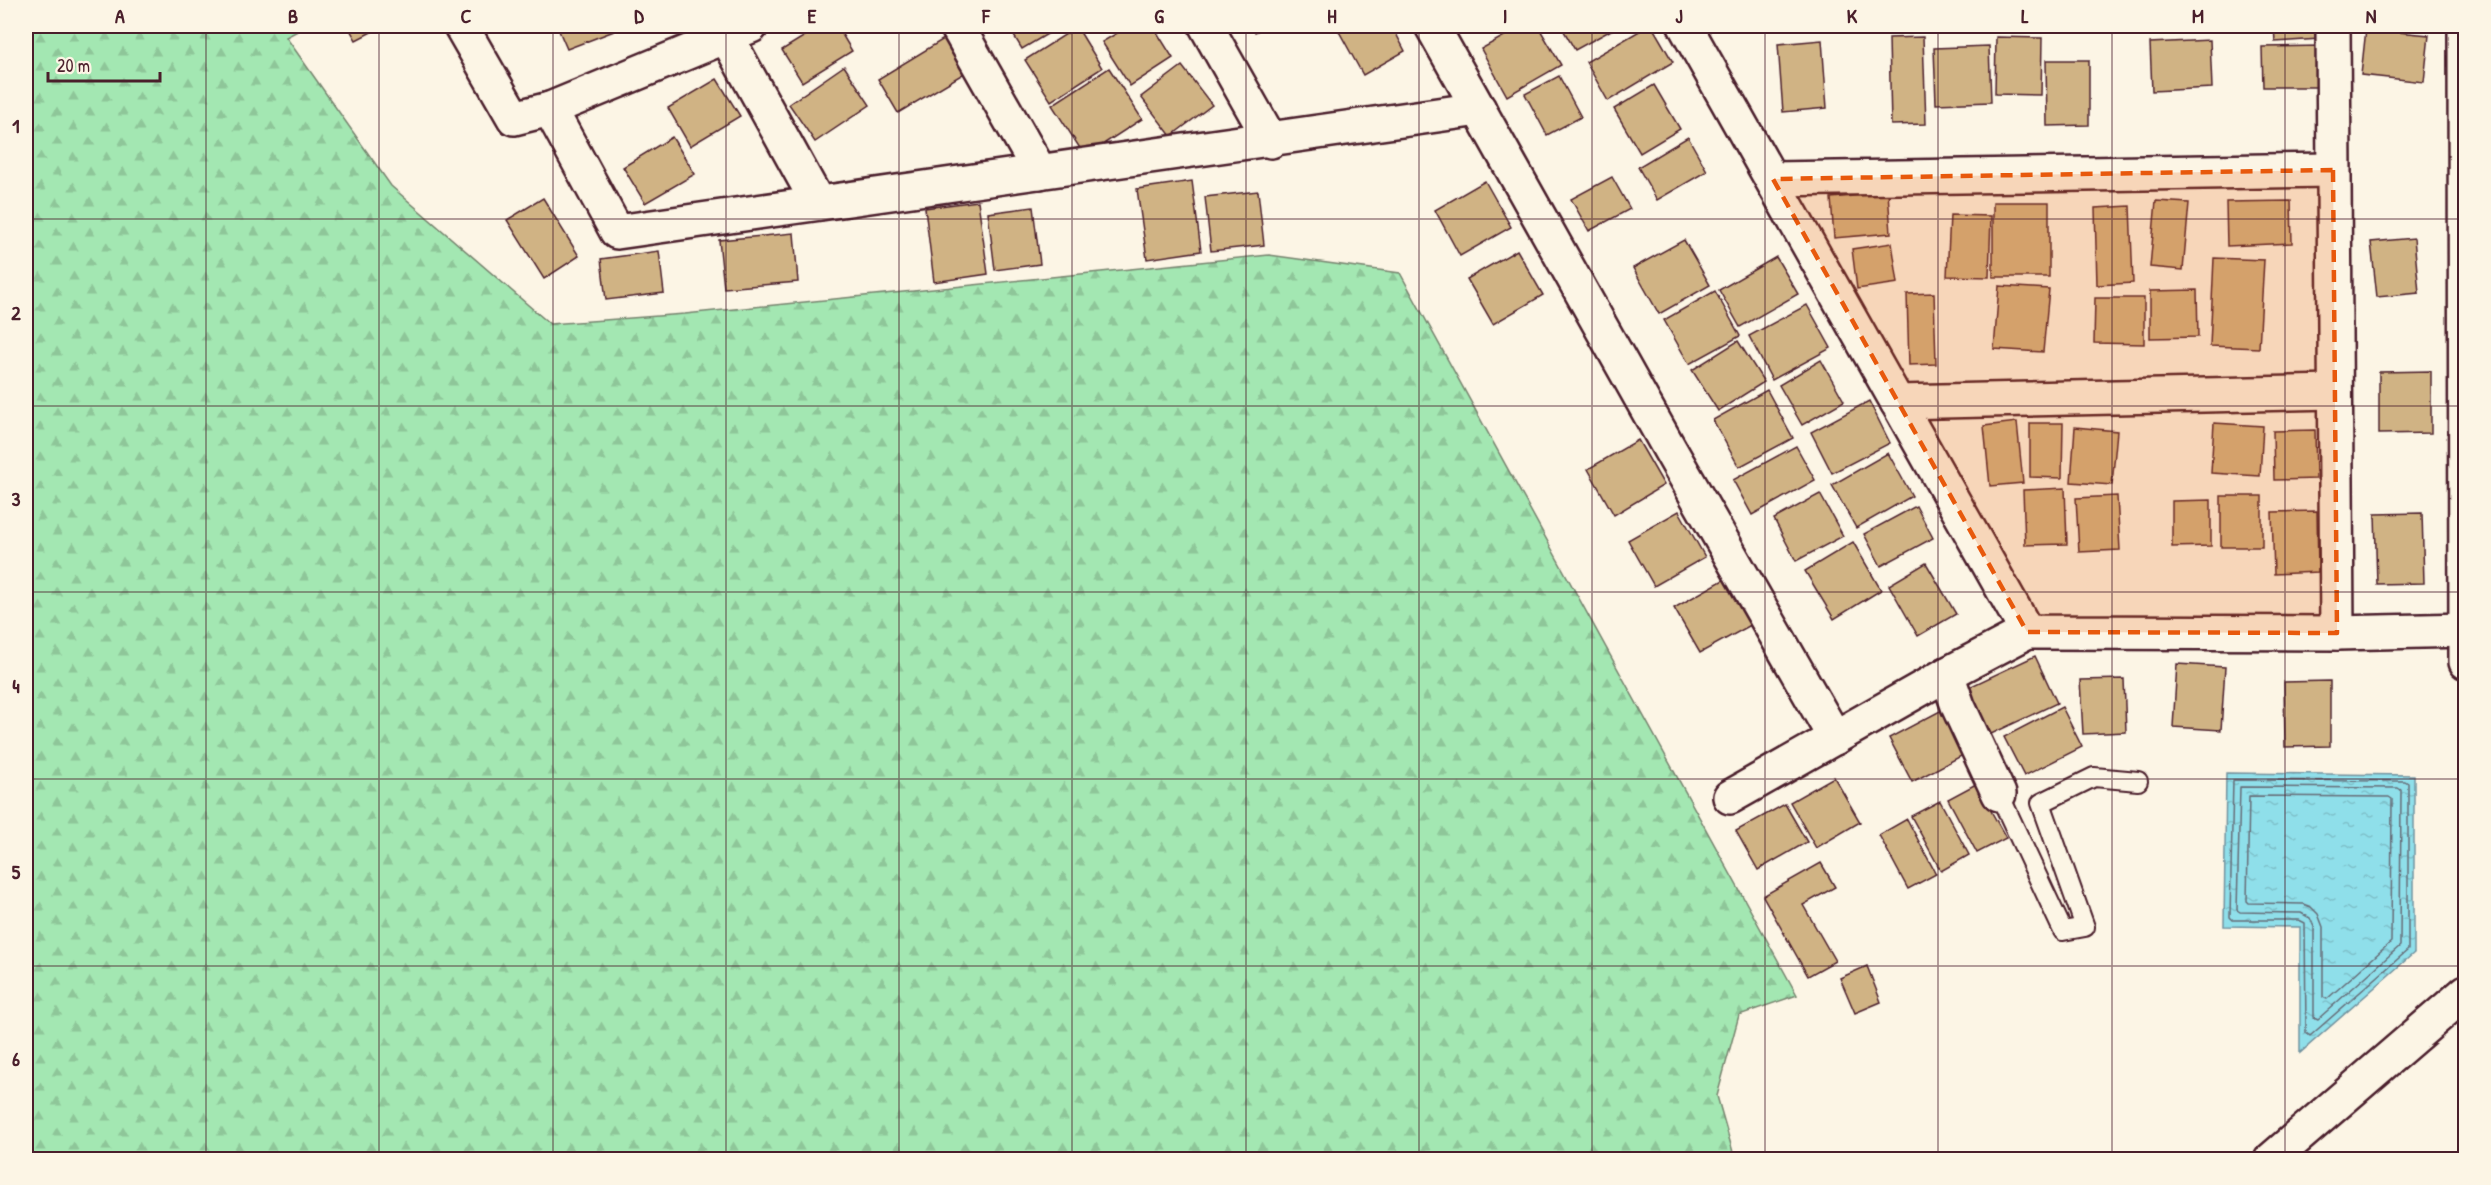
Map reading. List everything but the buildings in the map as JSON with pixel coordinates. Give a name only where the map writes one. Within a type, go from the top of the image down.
[{"type":"street","points":[[461,26],[514,118],[550,109],[738,31],[818,203]]},
{"type":"street","points":[[957,26],[1040,172]]},
{"type":"street","points":[[1206,26],[1271,141]]},
{"type":"street","points":[[1432,26],[1835,738]]},
{"type":"street","points":[[1685,26],[2027,632]]},
{"type":"street","points":[[2333,26],[2337,633]]},
{"type":"street","points":[[2465,26],[2466,662]]},
{"type":"street","points":[[550,109],[617,232],[1271,141],[1479,109]]},
{"type":"street","points":[[1773,179],[2333,170]]},
{"type":"street","points":[[1897,402],[2335,392]]},
{"type":"street","points":[[1730,797],[1947,674],[2027,632],[2337,633],[2465,630]]},
{"type":"street","points":[[1947,674],[1958,706],[1999,794]]},
{"type":"street","points":[[2271,1160],[2466,992]]},
{"type":"lane","points":[[1999,794],[2063,931],[2085,927],[2041,803],[2094,777],[2138,781]]},
{"type":"highlighted area","points":[[2333,170],[2337,633],[2027,632],[1773,179]]},
{"type":"green space","points":[[26,26],[307,26],[286,37],[391,186],[550,324],[685,314],[1269,255],[1400,273],[1797,995],[1739,1015],[1717,1096],[1735,1159],[26,1159]]},
{"type":"water","points":[[2226,773],[2414,775],[2414,953],[2300,1053],[2300,927],[2224,926]]}]
